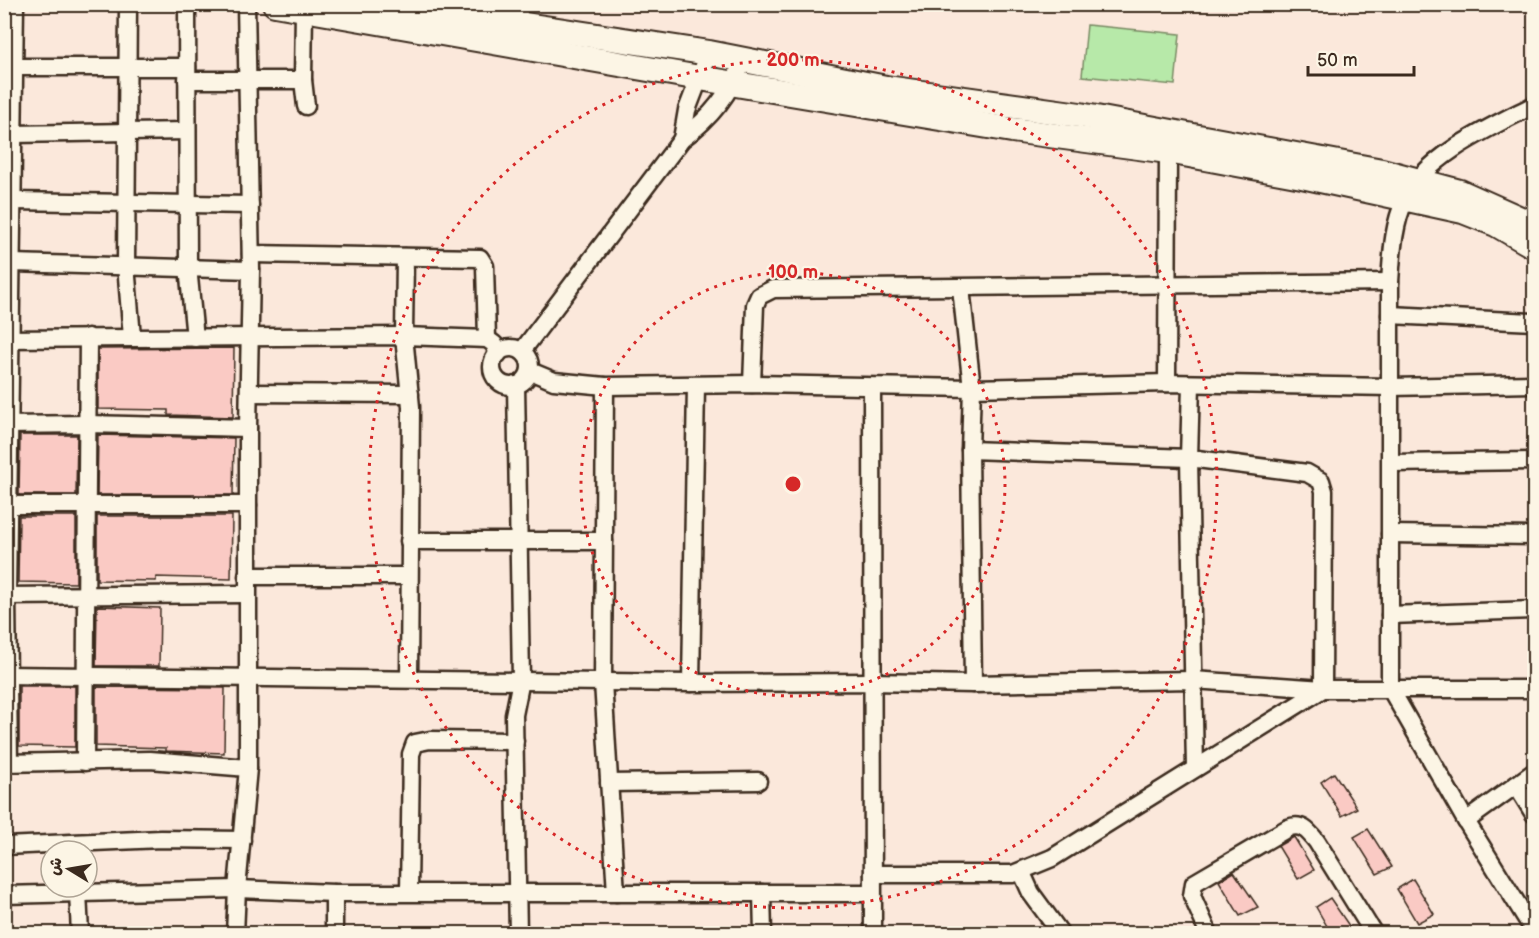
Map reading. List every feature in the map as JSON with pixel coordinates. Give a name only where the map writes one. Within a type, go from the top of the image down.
[{"type":"main road","points":[[275,4],[1012,130],[1168,151],[1482,200],[1534,225]]},
{"type":"main road","points":[[386,4],[518,15],[886,88],[1080,115],[1411,188],[1496,224],[1534,246]]},
{"type":"street","points":[[15,4],[14,67],[9,100],[13,134],[13,201],[8,339],[7,763],[150,760],[248,768]]},
{"type":"street","points":[[128,4],[126,266],[132,337]]},
{"type":"street","points":[[187,4],[188,267],[195,338]]},
{"type":"street","points":[[235,933],[248,768],[246,678],[251,262],[245,80],[246,4]]},
{"type":"street","points":[[304,9],[303,80],[306,106]]},
{"type":"street","points":[[682,139],[687,110],[709,53]]},
{"type":"street","points":[[522,351],[682,139],[706,121],[733,84],[744,60]]},
{"type":"street","points":[[14,67],[127,67],[245,80],[303,80]]},
{"type":"street","points":[[1534,105],[1457,147],[1411,188],[1396,230],[1390,282],[1390,688],[1466,821],[1534,931]]},
{"type":"street","points":[[13,134],[187,131]]},
{"type":"street","points":[[1167,383],[1168,151]]},
{"type":"street","points":[[13,201],[250,205]]},
{"type":"street","points":[[405,257],[404,336],[410,394],[409,679]]},
{"type":"street","points":[[10,258],[126,266],[188,267],[251,262],[475,257],[484,262],[487,339]]},
{"type":"street","points":[[752,384],[755,305],[765,291],[1168,283],[1390,282]]},
{"type":"street","points":[[961,288],[972,388],[970,450],[973,684]]},
{"type":"street","points":[[1390,315],[1534,322]]},
{"type":"street","points":[[8,339],[132,337],[251,339],[404,336],[487,339],[494,344],[498,354]]},
{"type":"street","points":[[85,762],[88,337]]},
{"type":"street","points":[[505,349],[522,351],[530,364],[530,371],[525,380],[516,385],[507,385],[498,381],[493,372],[493,362],[498,354],[505,349]]},
{"type":"street","points":[[530,371],[554,381],[604,386],[752,384],[972,388],[1167,383],[1391,387],[1534,384]]},
{"type":"street","points":[[1191,384],[1189,458],[1195,768]]},
{"type":"street","points":[[516,385],[521,680],[514,715],[518,933]]},
{"type":"street","points":[[691,683],[696,385]]},
{"type":"street","points":[[604,386],[603,682],[616,894]]},
{"type":"street","points":[[872,387],[873,933]]},
{"type":"street","points":[[249,393],[410,394]]},
{"type":"street","points":[[8,425],[88,424],[248,428]]},
{"type":"street","points":[[970,450],[1189,458],[1294,470],[1316,476],[1321,481],[1324,490],[1323,689]]},
{"type":"street","points":[[1390,463],[1534,461]]},
{"type":"street","points":[[7,505],[248,505]]},
{"type":"street","points":[[1390,534],[1534,536]]},
{"type":"street","points":[[409,541],[604,541]]},
{"type":"street","points":[[248,576],[409,576]]},
{"type":"street","points":[[6,596],[247,594]]},
{"type":"street","points":[[1390,615],[1534,610]]},
{"type":"street","points":[[6,675],[691,683],[973,684],[1193,680],[1323,689],[1534,689]]},
{"type":"street","points":[[873,874],[1022,873],[1052,858],[1323,689]]},
{"type":"street","points":[[409,892],[411,754],[415,743],[430,740],[515,741]]},
{"type":"street","points":[[1466,821],[1534,772]]},
{"type":"street","points":[[609,783],[758,781]]},
{"type":"street","points":[[1516,785],[1534,814]]},
{"type":"street","points":[[1209,933],[1192,896],[1194,883],[1288,828],[1297,825],[1306,829],[1317,842],[1374,933]]},
{"type":"street","points":[[4,846],[161,838],[242,840]]},
{"type":"street","points":[[1022,873],[1031,893],[1061,933]]},
{"type":"street","points":[[99,892],[237,889],[334,893],[872,893]]},
{"type":"street","points":[[334,893],[334,933]]},
{"type":"street","points":[[762,893],[763,933]]},
{"type":"street","points":[[4,895],[39,894]]},
{"type":"street","points":[[78,899],[80,933]]},
{"type":"green space","points":[[1087,25],[1180,34],[1175,85],[1082,76]]},
{"type":"building","points":[[234,348],[233,417],[168,415],[168,410],[98,409],[98,349]]},
{"type":"building","points":[[20,435],[77,435],[76,495],[19,495]]},
{"type":"building","points":[[98,435],[234,438],[233,495],[97,495]]},
{"type":"building","points":[[19,516],[76,516],[76,583],[18,582]]},
{"type":"building","points":[[97,516],[232,516],[231,579],[156,577],[156,581],[97,580]]},
{"type":"building","points":[[97,606],[160,608],[159,666],[96,666]]},
{"type":"building","points":[[19,686],[75,686],[75,747],[19,746]]},
{"type":"building","points":[[96,687],[225,688],[224,753],[166,751],[166,748],[96,746]]},
{"type":"building","points":[[1334,773],[1357,808],[1342,816],[1321,782]]},
{"type":"building","points":[[1368,829],[1392,867],[1377,874],[1354,837]]},
{"type":"building","points":[[1294,837],[1314,870],[1298,879],[1278,846]]},
{"type":"building","points":[[1234,872],[1258,907],[1240,916],[1219,881]]},
{"type":"building","points":[[1413,879],[1434,914],[1417,923],[1397,889]]},
{"type":"building","points":[[1330,898],[1354,933],[1331,933],[1316,907]]}]
